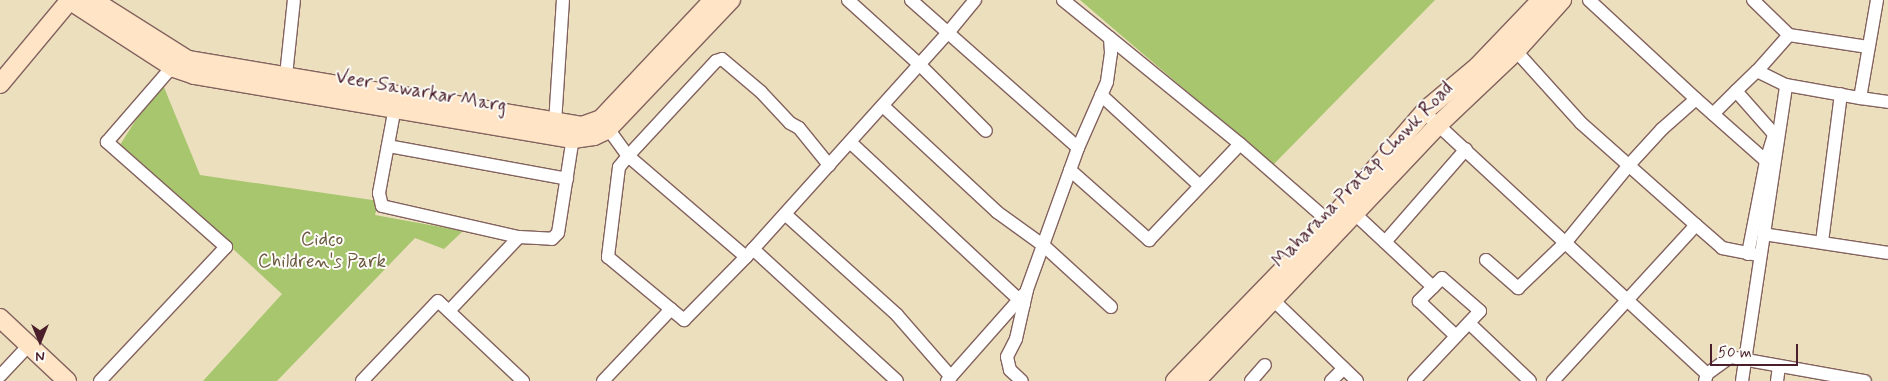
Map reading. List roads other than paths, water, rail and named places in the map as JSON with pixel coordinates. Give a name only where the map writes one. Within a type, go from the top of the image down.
[{"type":"street","name":"Veer Sawarkar Marg","points":[[69,0],[172,66],[194,75],[286,84],[574,133],[589,125],[604,124]]},
{"type":"street","points":[[0,84],[69,0]]},
{"type":"street","name":"Veer Sawarkar Marg","points":[[93,0],[182,58],[286,84]]},
{"type":"street","points":[[286,84],[294,0]]},
{"type":"street","points":[[555,122],[563,0]]},
{"type":"street","points":[[604,124],[713,0]]},
{"type":"street","points":[[604,124],[731,0]]},
{"type":"street","points":[[848,0],[920,65],[986,132]]},
{"type":"street","points":[[911,0],[947,34],[1078,148]]},
{"type":"street","points":[[830,165],[799,128],[790,123],[761,92],[722,59],[716,61],[628,156],[618,170],[608,257],[684,320],[750,253],[830,165],[920,65],[975,0]]},
{"type":"street","points":[[1063,0],[1240,144],[1334,227]]},
{"type":"street","name":"Maharana Pratap Chowk Road","points":[[1175,381],[1267,294],[1334,227],[1424,112],[1478,66],[1541,0]]},
{"type":"street","name":"Maharana Pratap Chowk Road","points":[[1334,227],[1355,214],[1438,125],[1516,51],[1562,0]]},
{"type":"street","points":[[1753,0],[1789,35],[1868,47]]},
{"type":"street","points":[[1860,98],[1877,0]]},
{"type":"street","points":[[1597,3],[1696,100],[1766,160]]},
{"type":"street","points":[[1713,114],[1757,71],[1789,35]]},
{"type":"street","points":[[1022,381],[1010,370],[1007,357],[1016,339],[1024,297],[1042,245],[1078,148],[1107,82],[1111,53],[1110,38]]},
{"type":"street","points":[[1516,51],[1581,123],[1722,248],[1754,254]]},
{"type":"street","points":[[100,381],[226,247],[107,142],[172,66]]},
{"type":"street","points":[[1757,71],[1786,85],[1888,102]]},
{"type":"street","points":[[1754,254],[1763,234],[1786,85]]},
{"type":"street","points":[[1736,91],[1774,134],[1766,160],[1754,254],[1742,381]]},
{"type":"street","points":[[1822,242],[1841,94]]},
{"type":"street","points":[[1101,95],[1200,186]]},
{"type":"street","points":[[1486,260],[1518,288],[1566,242],[1662,128],[1696,100]]},
{"type":"street","name":"Veer Sawarkar Marg","points":[[396,102],[555,122],[574,133]]},
{"type":"street","points":[[396,102],[379,197],[384,208],[519,237],[552,239],[558,233],[574,133]]},
{"type":"street","points":[[883,106],[996,212],[1042,245],[1111,307]]},
{"type":"street","points":[[1424,112],[1566,242],[1706,378],[1730,357],[1779,366],[1807,376],[1864,381]]},
{"type":"street","points":[[604,124],[628,156],[750,253],[897,381]]},
{"type":"street","points":[[850,142],[1024,297]]},
{"type":"street","points":[[1070,170],[1149,240],[1240,144]]},
{"type":"street","points":[[388,146],[568,179]]},
{"type":"street","points":[[1385,242],[1466,149]]},
{"type":"street","points":[[785,214],[897,315],[949,379],[1024,297]]},
{"type":"street","points":[[1355,214],[1433,287]]},
{"type":"street","points":[[1553,381],[1696,225]]},
{"type":"street","points":[[1763,234],[1888,253]]},
{"type":"street","points":[[450,311],[519,237]]},
{"type":"street","points":[[1414,381],[1480,311],[1442,278],[1419,301],[1456,336]]},
{"type":"street","points":[[1267,294],[1358,381]]},
{"type":"street","name":"Maharana Pratap Chowk Road","points":[[1196,381],[1267,294]]},
{"type":"street","points":[[362,381],[438,301],[523,381]]},
{"type":"street","points":[[603,381],[671,309]]},
{"type":"street","points":[[0,318],[67,381]]},
{"type":"street","points":[[1469,324],[1530,381]]},
{"type":"street","points":[[0,376],[29,345]]},
{"type":"street","points":[[1251,381],[1265,365]]},
{"type":"street","points":[[1777,381],[1779,366]]},
{"type":"street","points":[[1331,381],[1344,368]]},
{"type":"park label","name":"Cidco Children's Park","points":[[322,251]]}]
